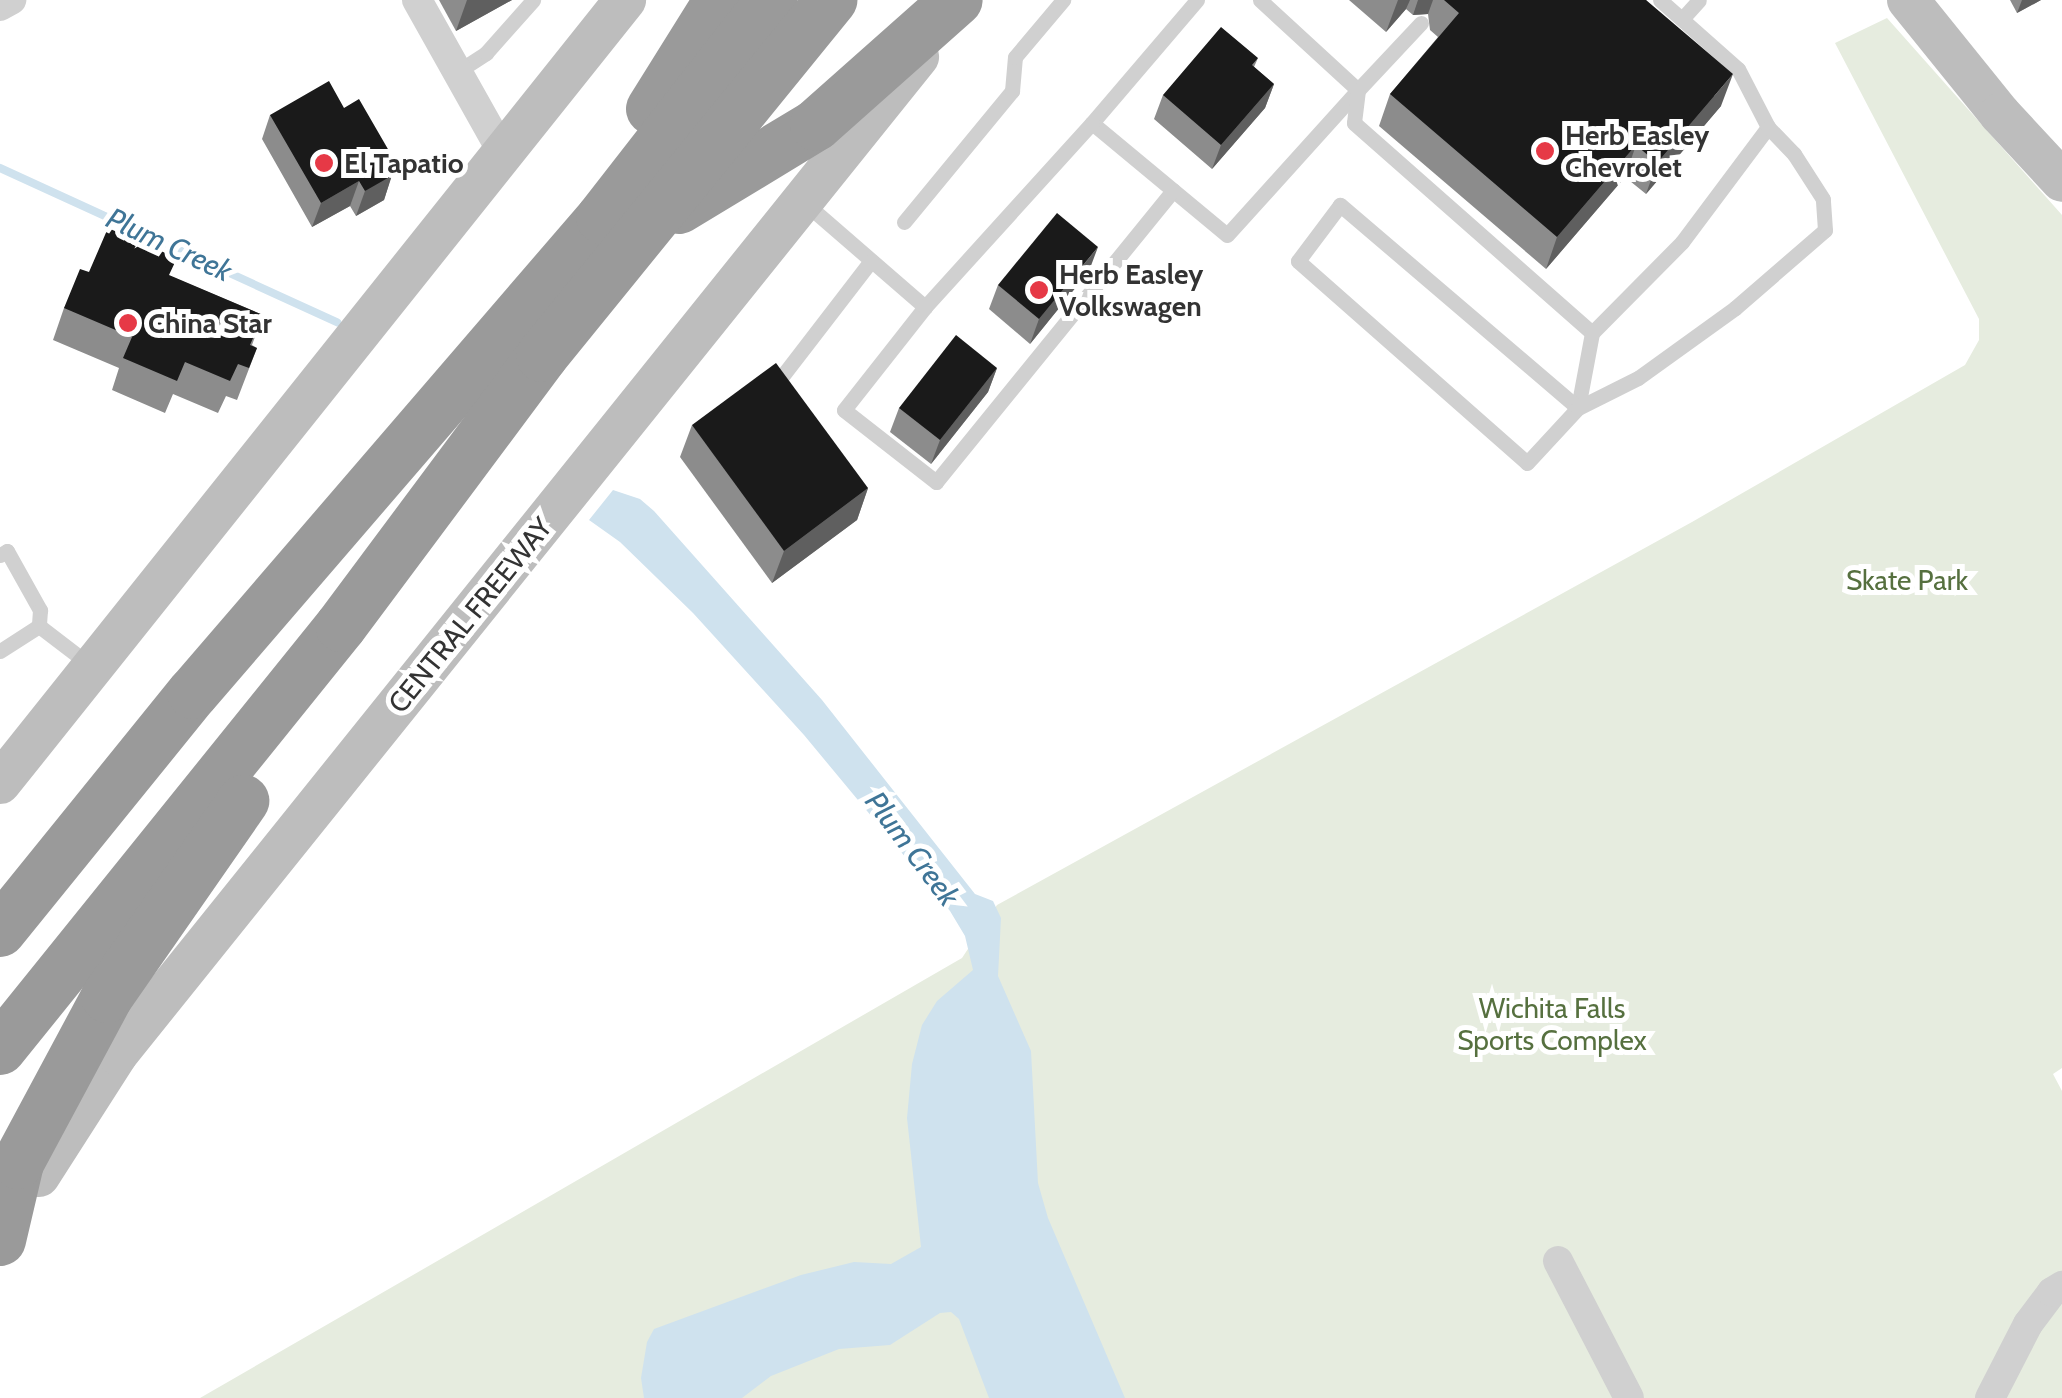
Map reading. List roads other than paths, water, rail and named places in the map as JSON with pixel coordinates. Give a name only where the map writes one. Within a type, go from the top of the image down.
[{"type":"highway","points":[[623,224],[662,89],[720,0]]},
{"type":"highway","points":[[0,1048],[341,626],[542,356],[623,224],[772,0]]},
{"type":"highway","points":[[0,930],[108,796],[830,0]]},
{"type":"highway","points":[[623,224],[816,125],[960,0]]},
{"type":"highway","points":[[0,1243],[18,1163],[107,997],[219,832],[287,744],[341,626]]},
{"type":"highway","points":[[0,872],[31,840],[108,796]]},
{"type":"main road","points":[[0,782],[624,0]]},
{"type":"main road","name":"CENTRAL FREEWAY","points":[[0,1243],[58,1140],[117,1054],[960,0]]},
{"type":"main road","points":[[1908,0],[2000,114],[2062,180]]},
{"type":"street","points":[[0,6],[11,0]]},
{"type":"street","points":[[417,0],[503,153]]},
{"type":"street","points":[[1558,1262],[1630,1398]]},
{"type":"street","points":[[1990,1398],[2028,1324],[2052,1292],[2062,1286]]},
{"type":"lane","points":[[457,72],[486,53],[533,0]]},
{"type":"lane","points":[[904,222],[1012,91],[1015,57],[1063,0]]},
{"type":"lane","points":[[1173,190],[936,482],[844,410],[925,308],[1197,0]]},
{"type":"lane","points":[[1260,0],[1358,90]]},
{"type":"lane","points":[[1578,408],[1340,204],[1298,261],[1526,464],[1578,408],[1638,378],[1736,308],[1825,230],[1823,199],[1794,154],[1768,127],[1738,68],[1660,0]]},
{"type":"lane","points":[[1682,19],[1699,0]]},
{"type":"lane","points":[[1092,123],[1227,235],[1422,23]]},
{"type":"lane","points":[[1358,90],[1354,123],[1592,332]]},
{"type":"lane","points":[[1578,408],[1592,332],[1682,242],[1768,127]]},
{"type":"lane","points":[[802,200],[925,308]]},
{"type":"lane","points":[[780,379],[872,261]]},
{"type":"lane","points":[[0,555],[7,552],[40,610],[39,626]]},
{"type":"lane","points":[[39,626],[94,668]]},
{"type":"lane","points":[[0,651],[39,626]]},
{"type":"water","points":[[613,490],[640,499],[654,511],[822,700],[975,894],[993,901],[1001,918],[998,976],[1031,1051],[1038,1183],[1048,1218],[1125,1398],[989,1398],[959,1319],[951,1312],[940,1313],[890,1345],[839,1349],[771,1376],[742,1398],[644,1398],[641,1378],[647,1342],[654,1329],[801,1275],[854,1262],[891,1264],[921,1247],[907,1118],[912,1064],[922,1025],[937,1001],[973,970],[965,936],[950,911],[804,735],[693,613],[620,542],[589,520]]},
{"type":"waterway","name":"Plum Creek","points":[[0,168],[337,322]]},
{"type":"place","name":"Herb Easley Chevrolet","points":[[1545,151]]},
{"type":"place","name":"El Tapatio","points":[[324,163]]},
{"type":"place","name":"Herb Easley Volkswagen","points":[[1039,290]]},
{"type":"place","name":"China Star","points":[[128,323]]},
{"type":"park label","name":"Skate Park","points":[[1907,580]]},
{"type":"park label","name":"Wichita Falls Sports Complex","points":[[1552,1024]]}]
